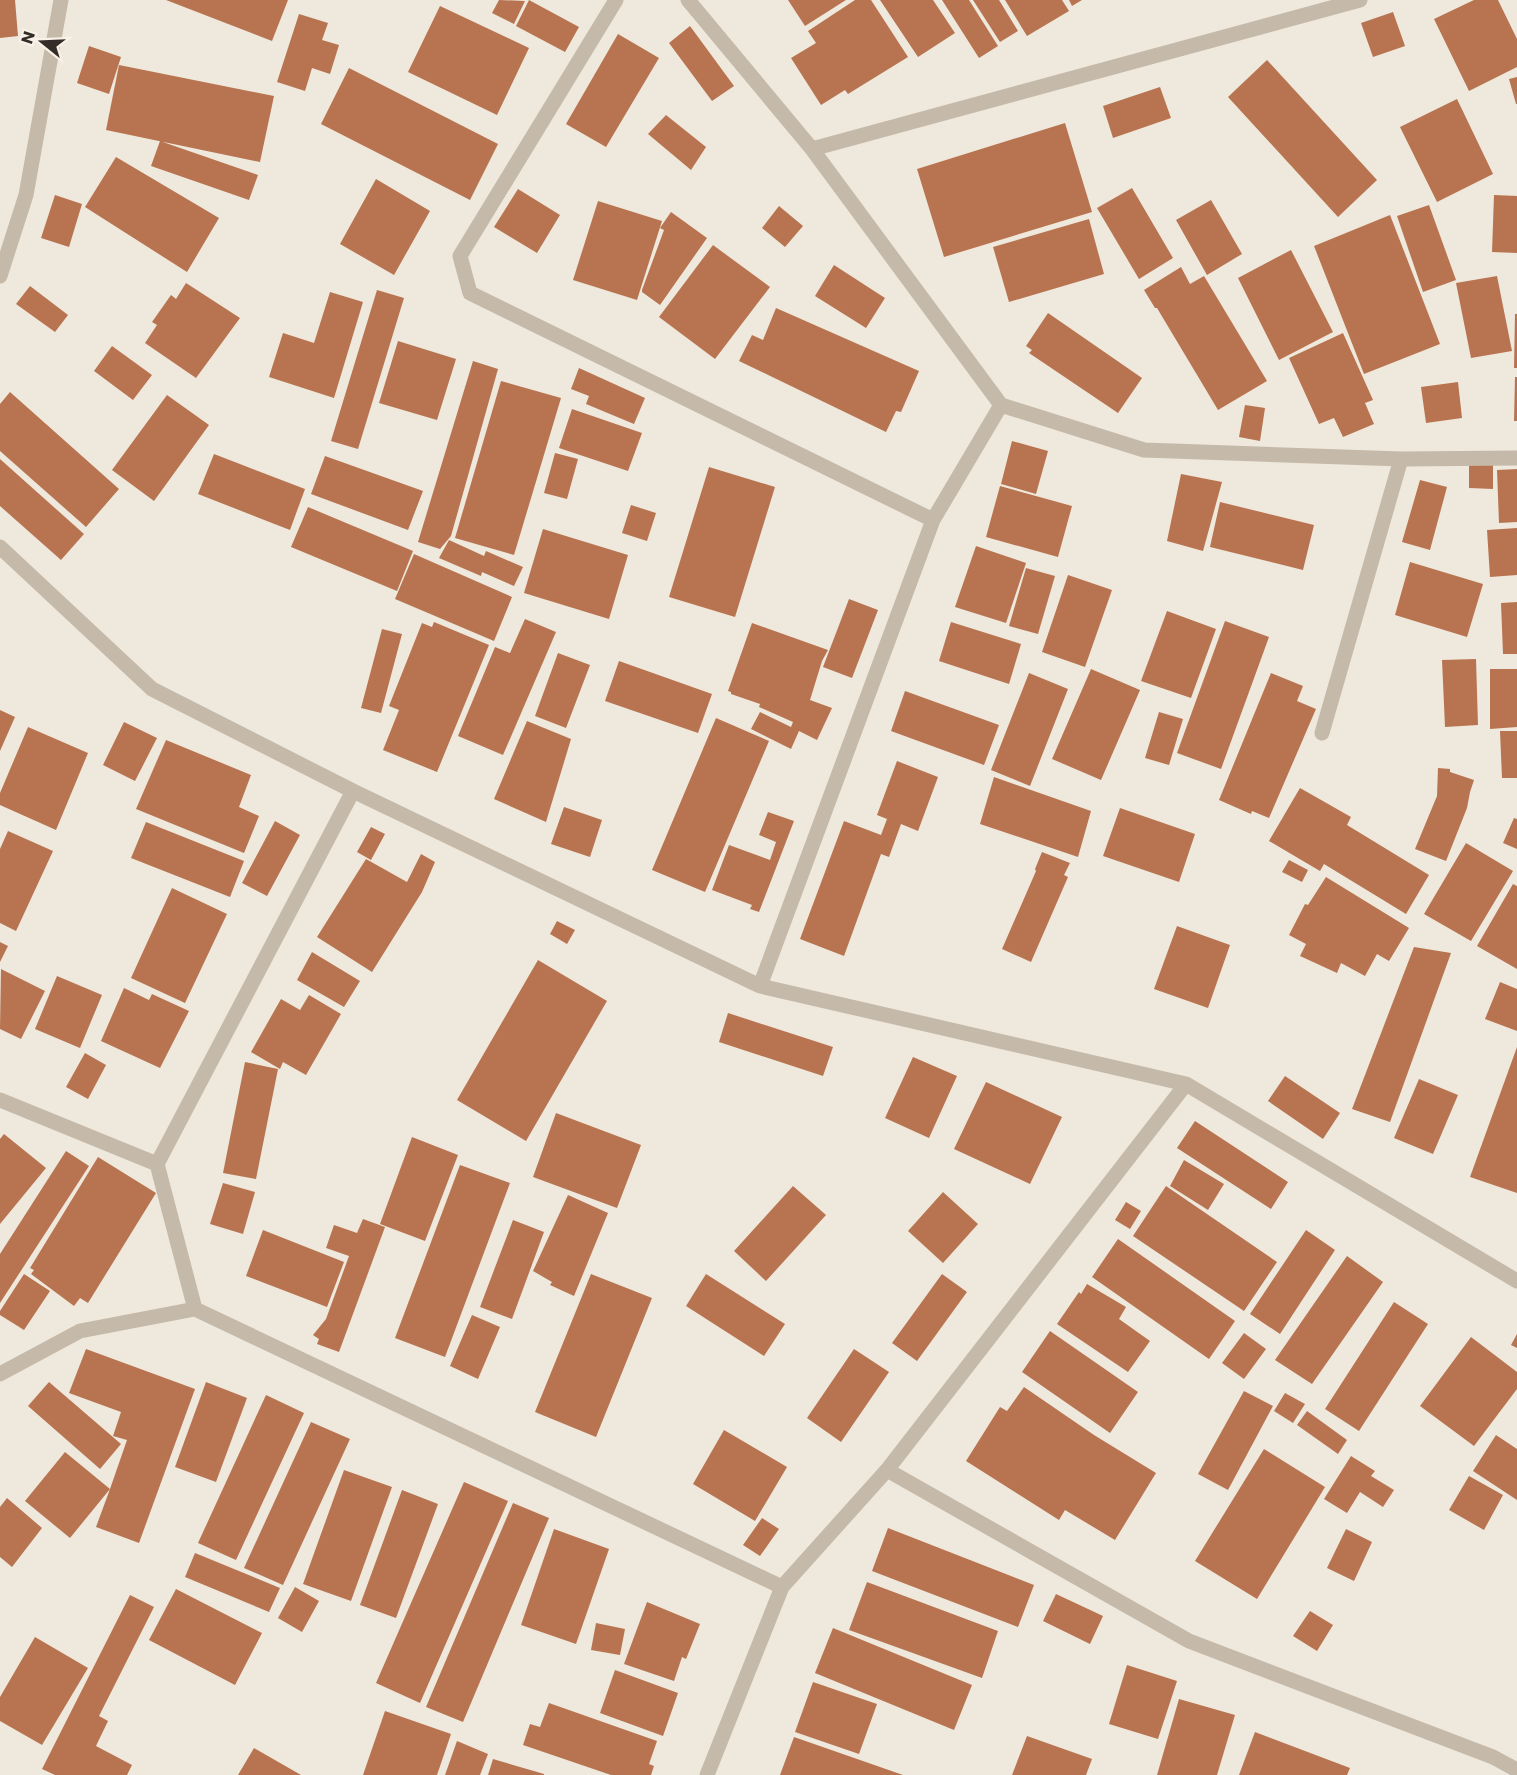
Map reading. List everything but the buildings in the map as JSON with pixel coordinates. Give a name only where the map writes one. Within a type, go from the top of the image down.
[{"type":"street","points":[[0,276],[26,195],[61,0]]},
{"type":"street","points":[[616,0],[460,256],[470,293],[933,520]]},
{"type":"street","points":[[688,0],[812,149],[1001,405],[1144,450],[1401,459],[1517,459]]},
{"type":"street","points":[[812,149],[1360,0]]},
{"type":"street","points":[[760,986],[933,520],[1001,405]]},
{"type":"street","points":[[1322,733],[1401,459]]},
{"type":"street","points":[[0,547],[152,689],[353,791],[760,986],[1186,1084],[1517,1281]]},
{"type":"street","points":[[195,1309],[156,1164],[353,791]]},
{"type":"street","points":[[707,1775],[782,1587],[887,1470],[1186,1084]]},
{"type":"street","points":[[0,1100],[156,1164]]},
{"type":"street","points":[[0,1374],[80,1331],[195,1309],[782,1587]]},
{"type":"street","points":[[887,1470],[1189,1641],[1493,1757],[1517,1770]]}]
